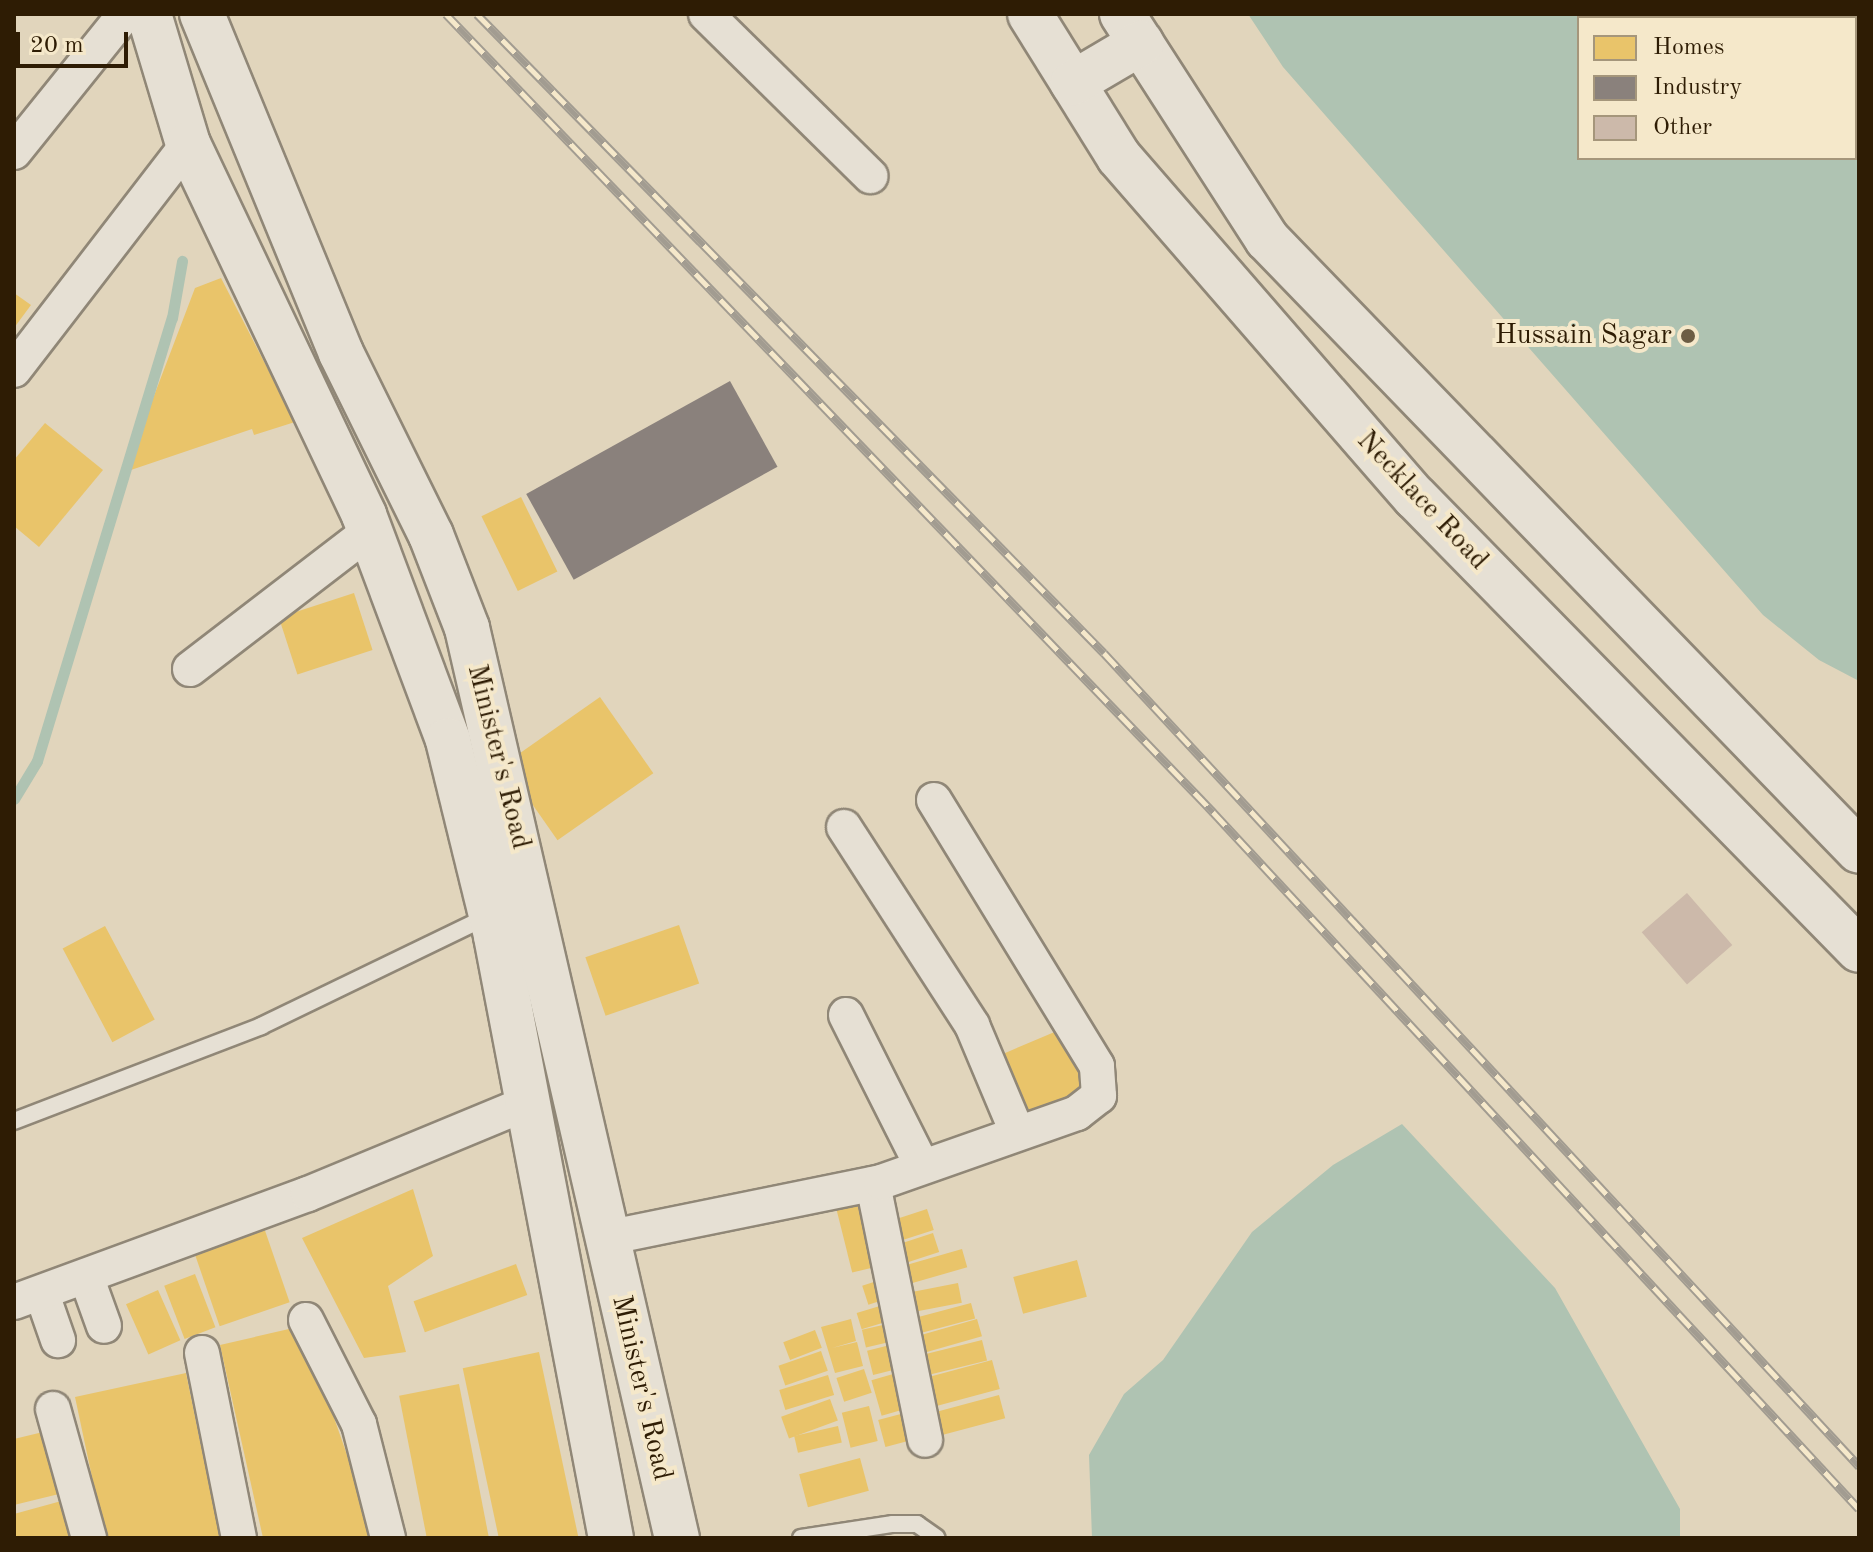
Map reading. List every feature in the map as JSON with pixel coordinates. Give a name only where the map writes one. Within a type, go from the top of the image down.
[{"type":"main road","name":"Minister's Road","points":[[149,14],[188,144],[370,531],[448,740],[490,915],[611,1538]]},
{"type":"main road","name":"Necklace Road","points":[[1030,14],[1119,157],[1415,497],[1859,950]]},
{"type":"main road","name":"Minister's Road","points":[[216,21],[335,340],[431,535],[467,628],[566,1040],[606,1238],[677,1538]]},
{"type":"main road","points":[[166,71],[216,21]]},
{"type":"main road","points":[[1073,83],[1131,29],[1267,239],[1859,851]]},
{"type":"street","points":[[14,152],[125,14]]},
{"type":"street","points":[[706,14],[870,176]]},
{"type":"street","points":[[14,370],[188,144]]},
{"type":"street","points":[[190,669],[370,531]]},
{"type":"street","points":[[606,1238],[873,1184],[1077,1113],[1099,1096],[1097,1066],[934,800]]},
{"type":"street","points":[[844,827],[972,1025],[1017,1132]]},
{"type":"street","points":[[846,1015],[922,1166]]},
{"type":"street","points":[[58,1340],[28,1298],[308,1194],[528,1103]]},
{"type":"street","points":[[873,1184],[925,1440]]},
{"type":"street","points":[[86,1276],[104,1326]]},
{"type":"street","points":[[306,1320],[359,1424],[388,1538]]},
{"type":"street","points":[[202,1353],[239,1538]]},
{"type":"street","points":[[53,1409],[89,1538]]},
{"type":"lane","points":[[14,1121],[261,1026],[490,915]]},
{"type":"lane","points":[[801,1538],[893,1524],[917,1524],[937,1538]]},
{"type":"shaded area","name":"Hussain Sagar","points":[[1248,14],[1859,14],[1859,681],[1819,660],[1763,615],[1283,67]]},
{"type":"shaded area","points":[[1402,1124],[1555,1288],[1680,1509],[1680,1538],[1092,1538],[1089,1455],[1124,1394],[1163,1360],[1252,1232],[1333,1165]]},
{"type":"building: Homes","points":[[221,278],[295,422],[254,435],[252,429],[125,472],[195,288]]},
{"type":"building: Homes","points":[[14,293],[31,305],[14,328]]},
{"type":"building: Homes","points":[[45,423],[103,470],[39,547],[14,526],[14,460]]},
{"type":"building: Homes","points":[[521,497],[557,572],[518,591],[481,516]]},
{"type":"building: Homes","points":[[354,593],[373,650],[297,674],[279,617]]},
{"type":"building: Homes","points":[[600,697],[653,773],[558,840],[504,764]]},
{"type":"building: Homes","points":[[679,925],[699,984],[606,1016],[585,957]]},
{"type":"building: Homes","points":[[105,926],[155,1020],[112,1042],[63,949]]},
{"type":"building: Homes","points":[[1064,1028],[1089,1088],[1021,1117],[996,1057]]},
{"type":"building: Homes","points":[[413,1189],[433,1256],[388,1286],[406,1352],[364,1358],[302,1238]]},
{"type":"building: Homes","points":[[870,1195],[887,1264],[852,1273],[835,1204]]},
{"type":"building: Homes","points":[[927,1209],[934,1230],[891,1244],[884,1223]]},
{"type":"building: Homes","points":[[261,1219],[290,1302],[220,1326],[191,1243]]},
{"type":"building: Homes","points":[[933,1233],[939,1252],[900,1265],[894,1246]]},
{"type":"building: Homes","points":[[962,1249],[967,1267],[904,1285],[899,1267]]},
{"type":"building: Homes","points":[[1077,1260],[1087,1297],[1023,1314],[1013,1277]]},
{"type":"building: Homes","points":[[516,1264],[527,1295],[425,1332],[414,1301]]},
{"type":"building: Homes","points":[[195,1274],[215,1327],[185,1339],[164,1286]]},
{"type":"building: Homes","points":[[886,1278],[892,1297],[868,1305],[862,1286]]},
{"type":"building: Homes","points":[[958,1283],[962,1303],[907,1313],[903,1294]]},
{"type":"building: Homes","points":[[158,1290],[180,1340],[148,1354],[126,1304]]},
{"type":"building: Homes","points":[[893,1302],[898,1318],[862,1329],[857,1313]]},
{"type":"building: Homes","points":[[971,1303],[975,1318],[911,1336],[907,1320]]},
{"type":"building: Homes","points":[[851,1319],[856,1341],[832,1348],[857,1342],[863,1366],[835,1373],[821,1327]]},
{"type":"building: Homes","points":[[977,1319],[982,1336],[915,1356],[910,1338]]},
{"type":"building: Homes","points":[[896,1322],[900,1340],[866,1347],[862,1330]]},
{"type":"building: Homes","points":[[302,1326],[376,1538],[263,1538],[220,1345]]},
{"type":"building: Homes","points":[[815,1330],[822,1348],[790,1360],[783,1342]]},
{"type":"building: Homes","points":[[982,1340],[987,1360],[923,1376],[918,1356]]},
{"type":"building: Homes","points":[[902,1342],[908,1366],[873,1375],[867,1351]]},
{"type":"building: Homes","points":[[821,1351],[828,1371],[785,1386],[778,1366]]},
{"type":"building: Homes","points":[[539,1352],[579,1538],[499,1538],[463,1368]]},
{"type":"building: Homes","points":[[992,1360],[1000,1389],[924,1409],[917,1380]]},
{"type":"building: Homes","points":[[864,1369],[872,1393],[844,1402],[836,1378]]},
{"type":"building: Homes","points":[[907,1370],[917,1406],[882,1416],[871,1380]]},
{"type":"building: Homes","points":[[186,1373],[220,1538],[105,1538],[75,1397]]},
{"type":"building: Homes","points":[[828,1375],[834,1395],[785,1410],[779,1390]]},
{"type":"building: Homes","points":[[459,1384],[489,1538],[427,1538],[399,1396]]},
{"type":"building: Homes","points":[[999,1395],[1005,1418],[932,1438],[926,1415]]},
{"type":"building: Homes","points":[[830,1399],[838,1421],[789,1438],[781,1417]]},
{"type":"building: Homes","points":[[869,1406],[878,1441],[851,1448],[842,1413]]},
{"type":"building: Homes","points":[[912,1411],[919,1438],[885,1447],[878,1420]]},
{"type":"building: Homes","points":[[838,1426],[842,1443],[798,1453],[794,1436]]},
{"type":"building: Homes","points":[[43,1432],[59,1494],[14,1505],[14,1439]]},
{"type":"building: Homes","points":[[860,1458],[869,1491],[808,1507],[799,1474]]},
{"type":"building: Homes","points":[[65,1500],[75,1538],[14,1538],[14,1514]]},
{"type":"building: Industry","points":[[730,381],[778,467],[574,580],[526,494]]},
{"type":"building: Other","points":[[1687,893],[1732,945],[1687,984],[1642,932]]},
{"type":"waterway","points":[[14,799],[37,761],[172,318],[182,261]]},
{"type":"railway","points":[[446,14],[1213,812],[1859,1509]]},
{"type":"railway","points":[[477,14],[1104,653],[1859,1466]]},
{"type":"place","name":"Hussain Sagar","points":[[1688,336]]}]
